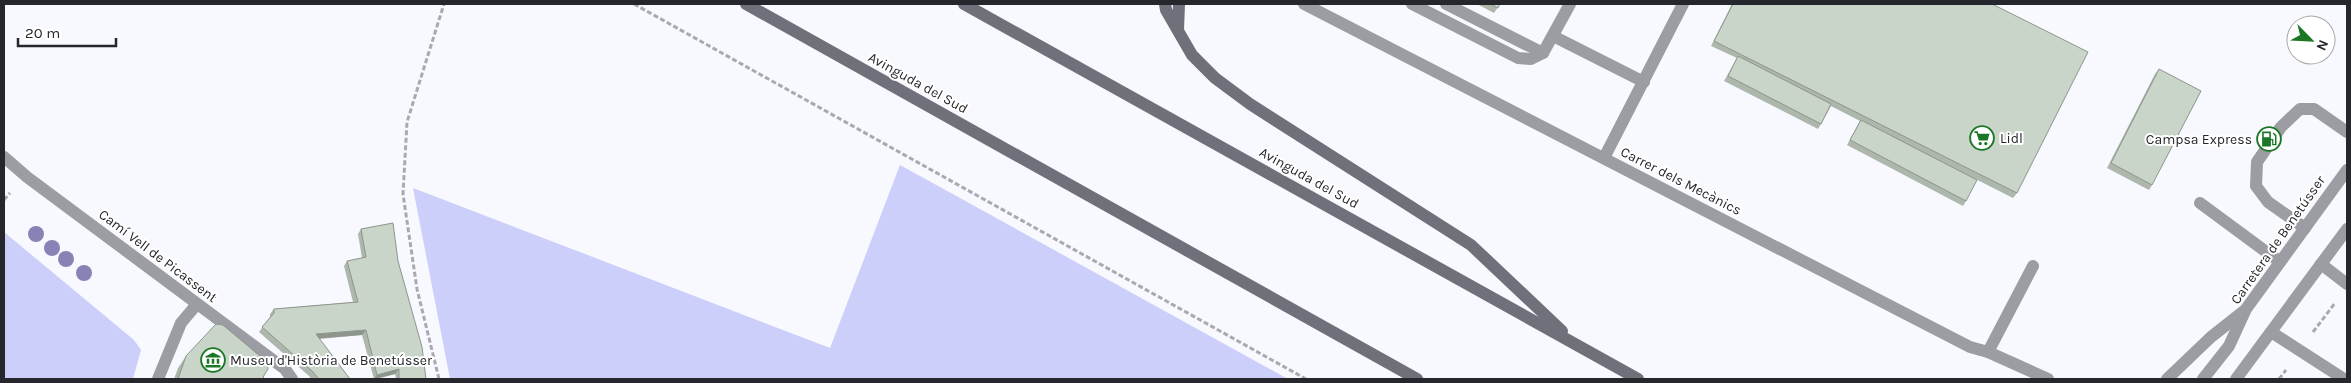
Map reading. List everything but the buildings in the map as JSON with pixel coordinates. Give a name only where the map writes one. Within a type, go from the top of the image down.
[{"type":"main road","name":"Avinguda del Sud","points":[[746,4],[1417,379]]},
{"type":"main road","name":"Avinguda del Sud","points":[[964,4],[1638,379]]},
{"type":"main road","points":[[1165,4],[1178,33],[1192,55],[1215,78],[1250,104],[1471,245],[1577,345]]},
{"type":"main road","points":[[1178,33],[1179,4]]},
{"type":"street","name":"Carrer dels Mecànics","points":[[1304,4],[1970,347],[1988,352],[2048,379]]},
{"type":"street","points":[[1412,4],[1518,58],[1531,59],[1543,53],[1570,4]]},
{"type":"street","points":[[1446,4],[1543,53]]},
{"type":"street","points":[[1604,158],[1683,4]]},
{"type":"street","points":[[1553,36],[1644,82]]},
{"type":"street","points":[[2305,228],[2268,202],[2256,186],[2256,162],[2281,127],[2300,109],[2314,108],[2347,132]]},
{"type":"street","name":"Camí Vell de Picassent","points":[[4,157],[27,177],[285,369],[292,379]]},
{"type":"street","name":"Carretera de Benetússer","points":[[2203,379],[2229,346],[2246,309],[2347,170]]},
{"type":"street","points":[[2200,203],[2280,262]]},
{"type":"street","points":[[2236,379],[2347,229]]},
{"type":"street","points":[[2321,264],[2347,284]]},
{"type":"street","points":[[1988,352],[2033,266]]},
{"type":"street","points":[[158,379],[181,324],[197,304]]},
{"type":"street","points":[[2167,379],[2211,336],[2246,309]]},
{"type":"street","points":[[2271,332],[2344,379]]},
{"type":"path","points":[[440,379],[417,289],[404,194],[407,122],[444,4]]},
{"type":"path","points":[[634,4],[1306,379]]},
{"type":"shaded area","points":[[900,165],[1288,379],[450,379],[413,188],[830,348]]},
{"type":"shaded area","points":[[4,232],[134,340],[141,350],[133,379],[4,379]]},
{"type":"place","name":"Lidl","points":[[1982,138]]},
{"type":"place","name":"Campsa Express","points":[[2269,139]]},
{"type":"place","name":"Museu d'Història de Benetússer","points":[[213,360]]}]
